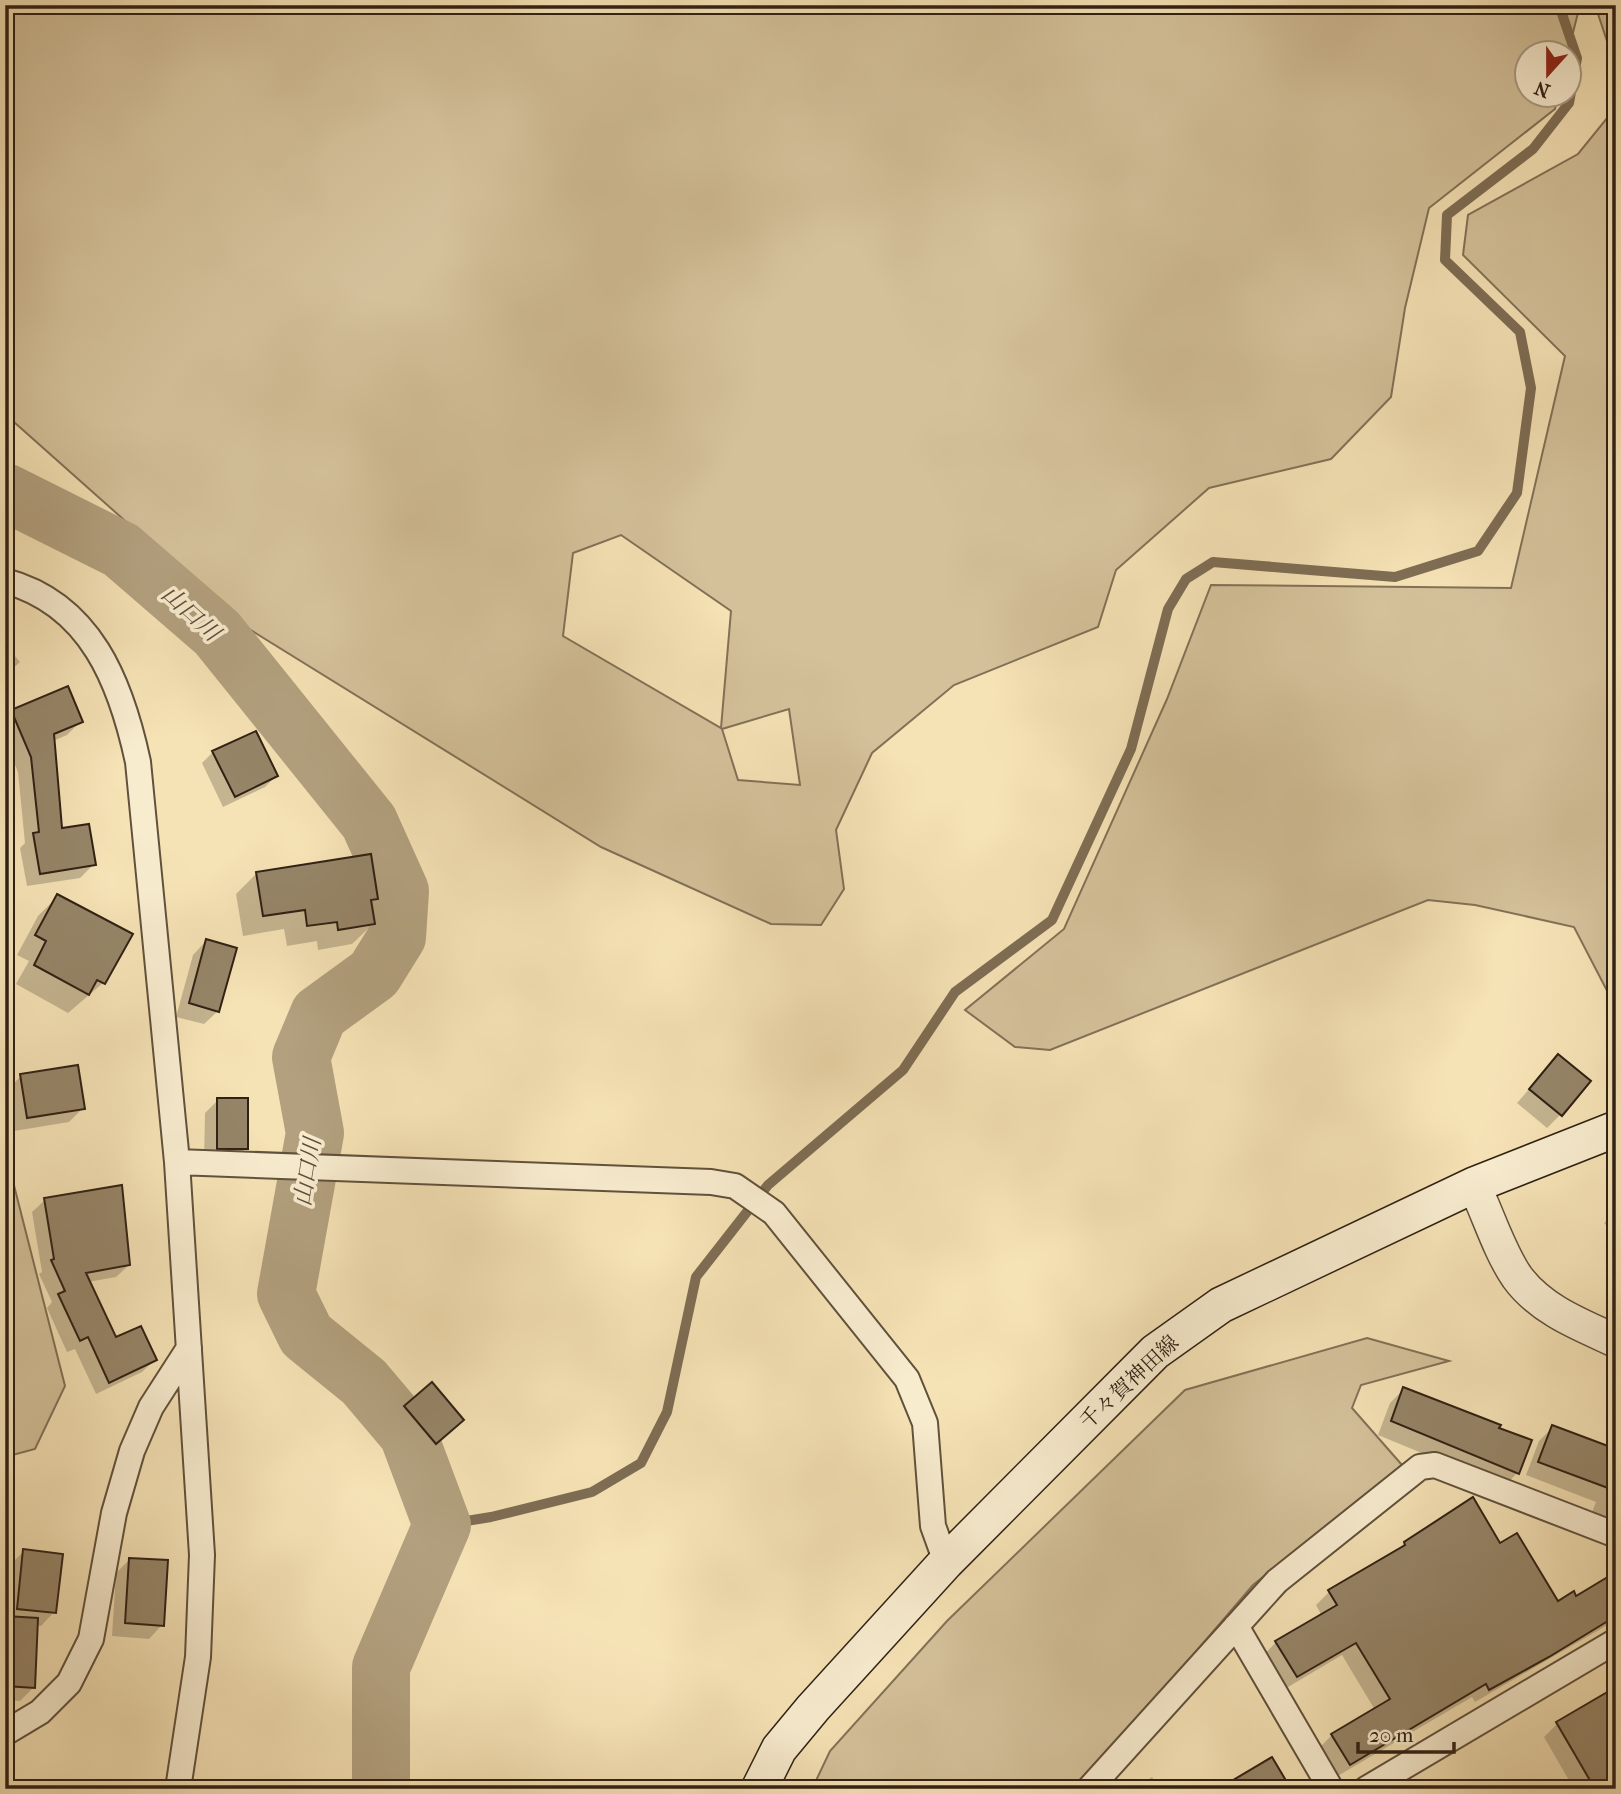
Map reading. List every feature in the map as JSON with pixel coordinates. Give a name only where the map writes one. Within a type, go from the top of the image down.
[{"type":"main road","name":"千々賀神田線","points":[[759,1789],[779,1749],[813,1708],[946,1562],[1155,1352],[1220,1305],[1474,1185],[1616,1129]]},
{"type":"street","points":[[5,581],[23,586],[65,611],[102,655],[128,714],[138,762],[177,1162],[202,1555],[198,1657],[178,1789]]},
{"type":"street","points":[[177,1162],[711,1182],[735,1186],[774,1213],[907,1379],[925,1423],[933,1526],[946,1562]]},
{"type":"street","points":[[1474,1185],[1517,1277],[1534,1296],[1559,1314],[1616,1341]]},
{"type":"street","points":[[5,1733],[40,1712],[69,1683],[92,1639],[114,1513],[132,1451],[150,1406],[189,1348]]},
{"type":"street","points":[[1089,1789],[1277,1581],[1420,1467],[1435,1465],[1616,1535]]},
{"type":"street","points":[[1236,1626],[1331,1789]]},
{"type":"street","points":[[1366,1789],[1616,1641]]},
{"type":"shaded area","points":[[5,5],[1580,5],[1572,38],[1512,38],[1512,108],[1555,109],[1429,208],[1405,308],[1391,397],[1331,459],[1209,488],[1116,570],[1098,627],[954,685],[872,753],[836,830],[844,889],[821,925],[771,924],[601,847],[241,624],[5,414]],"holes":[[[621,535],[731,611],[721,728],[563,636],[573,553]],[[789,709],[800,785],[738,780],[722,729]]]},
{"type":"shaded area","points":[[1595,5],[1616,5],[1616,68]]},
{"type":"shaded area","points":[[1616,107],[1616,1008],[1574,927],[1475,905],[1428,900],[1050,1050],[1015,1047],[965,1010],[1064,929],[1167,699],[1211,585],[1511,588],[1565,356],[1463,255],[1468,215],[1578,154]]},
{"type":"shaded area","points":[[5,1150],[65,1386],[35,1449],[5,1457]]},
{"type":"shaded area","points":[[1367,1338],[1449,1361],[1361,1385],[1352,1408],[1402,1465],[1253,1585],[1078,1789],[812,1789],[830,1751],[947,1621],[1185,1390]]},
{"type":"building","points":[[68,686],[83,722],[54,734],[62,828],[89,824],[96,865],[40,874],[33,833],[39,832],[31,757],[11,710]]},
{"type":"building","points":[[256,731],[278,776],[235,797],[212,751]]},
{"type":"building","points":[[371,854],[378,899],[371,900],[375,924],[338,930],[337,922],[307,926],[305,910],[263,916],[256,872]]},
{"type":"building","points":[[57,894],[133,934],[105,984],[97,980],[89,995],[34,965],[46,941],[35,935]]},
{"type":"building","points":[[206,939],[237,948],[219,1012],[189,1003]]},
{"type":"building","points":[[1558,1054],[1591,1081],[1562,1116],[1529,1089]]},
{"type":"building","points":[[78,1065],[85,1109],[27,1118],[20,1074]]},
{"type":"building","points":[[217,1098],[248,1098],[248,1149],[217,1149]]},
{"type":"building","points":[[122,1185],[130,1265],[86,1273],[116,1337],[141,1326],[157,1360],[109,1383],[88,1337],[80,1341],[58,1294],[65,1291],[51,1260],[54,1259],[44,1198]]},
{"type":"building","points":[[432,1382],[464,1420],[436,1444],[404,1406]]},
{"type":"building","points":[[1403,1387],[1532,1440],[1519,1474],[1391,1421]]},
{"type":"building","points":[[1552,1425],[1616,1449],[1616,1491],[1538,1462]]},
{"type":"building","points":[[1473,1497],[1500,1543],[1517,1533],[1558,1601],[1574,1591],[1576,1596],[1616,1572],[1616,1616],[1489,1690],[1486,1684],[1350,1765],[1331,1734],[1390,1699],[1356,1643],[1297,1677],[1275,1641],[1337,1605],[1328,1590],[1405,1545],[1404,1542]]},
{"type":"building","points":[[23,1549],[63,1554],[56,1613],[17,1609]]},
{"type":"building","points":[[129,1558],[168,1560],[164,1626],[125,1623]]},
{"type":"building","points":[[5,1616],[38,1618],[35,1688],[5,1686]]},
{"type":"building","points":[[1616,1687],[1616,1789],[1595,1789],[1556,1722]]},
{"type":"building","points":[[1272,1757],[1291,1789],[1218,1789]]},
{"type":"waterway","points":[[442,1525],[491,1517],[592,1492],[641,1463],[667,1412],[696,1277],[768,1185],[903,1070],[955,992],[1052,920],[1131,749],[1168,609],[1186,579],[1213,562],[1395,577],[1478,551],[1517,493],[1531,388],[1520,332],[1445,260],[1447,215],[1533,149],[1569,103],[1577,58],[1559,5]]},
{"type":"waterway","name":"山口川","points":[[5,492],[121,550],[217,633],[369,822],[400,891],[397,937],[374,974],[319,1014],[301,1057],[315,1133],[286,1294],[306,1335],[364,1382],[408,1434],[442,1525],[381,1667],[381,1789]]}]
